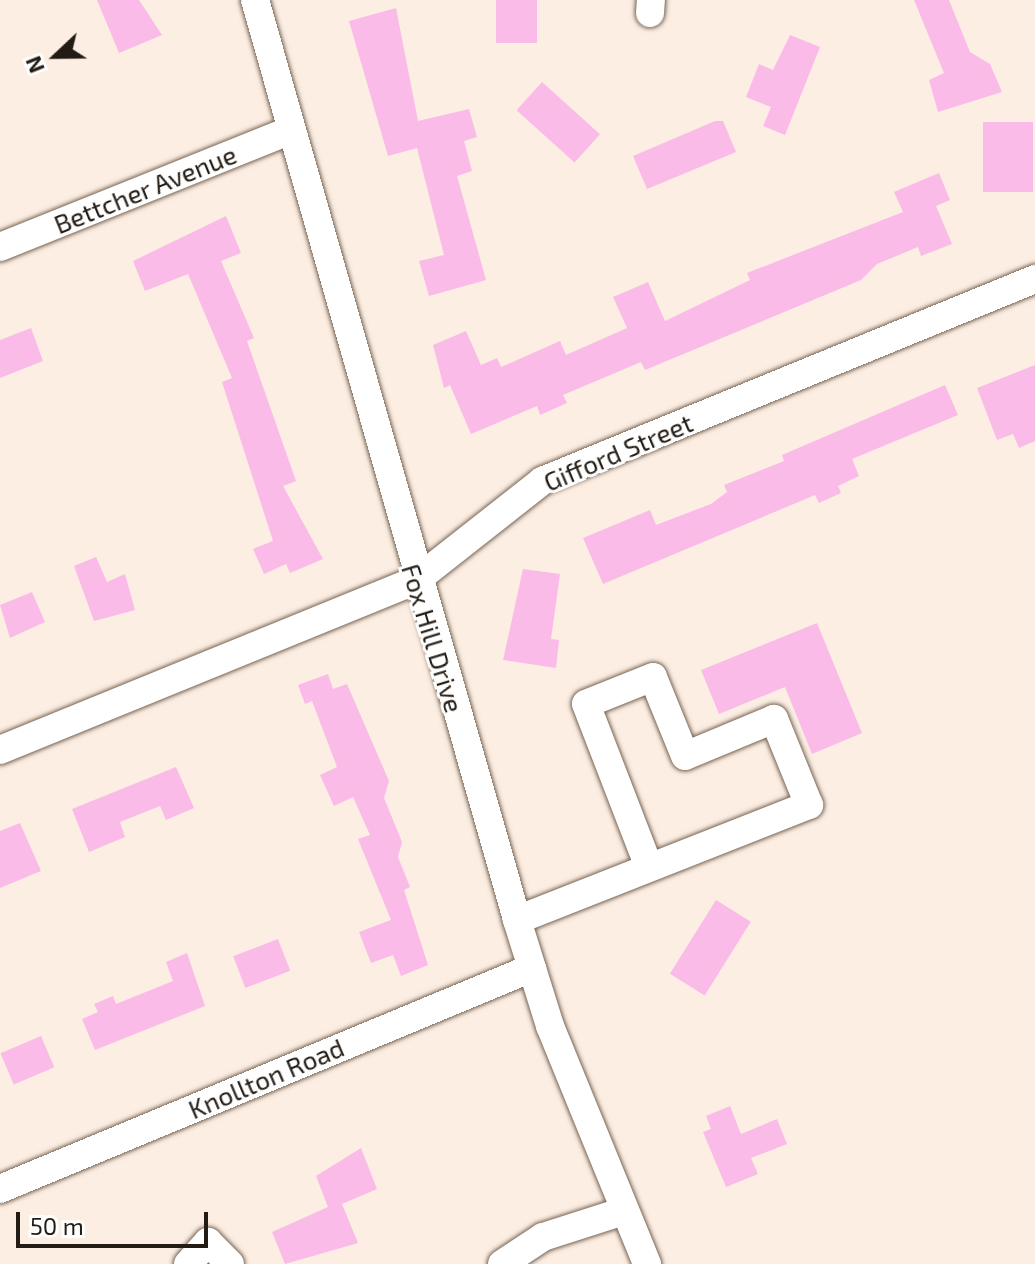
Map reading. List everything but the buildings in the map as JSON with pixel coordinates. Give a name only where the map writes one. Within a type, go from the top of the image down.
[{"type":"street","name":"Fox Hill Drive","points":[[255,0],[415,581],[517,920],[532,968],[647,1264]]},
{"type":"street","name":"Bettcher Avenue","points":[[0,247],[291,130]]},
{"type":"street","name":"Gifford Street","points":[[0,750],[415,581],[542,481],[1035,279]]},
{"type":"street","points":[[517,920],[809,805],[774,719],[685,756],[653,677],[586,704],[649,867]]},
{"type":"street","name":"Knollton Road","points":[[0,1189],[532,968]]},
{"type":"street","points":[[502,1264],[543,1237],[624,1211]]},
{"type":"street","points":[[188,1264],[208,1242],[230,1264]]}]
